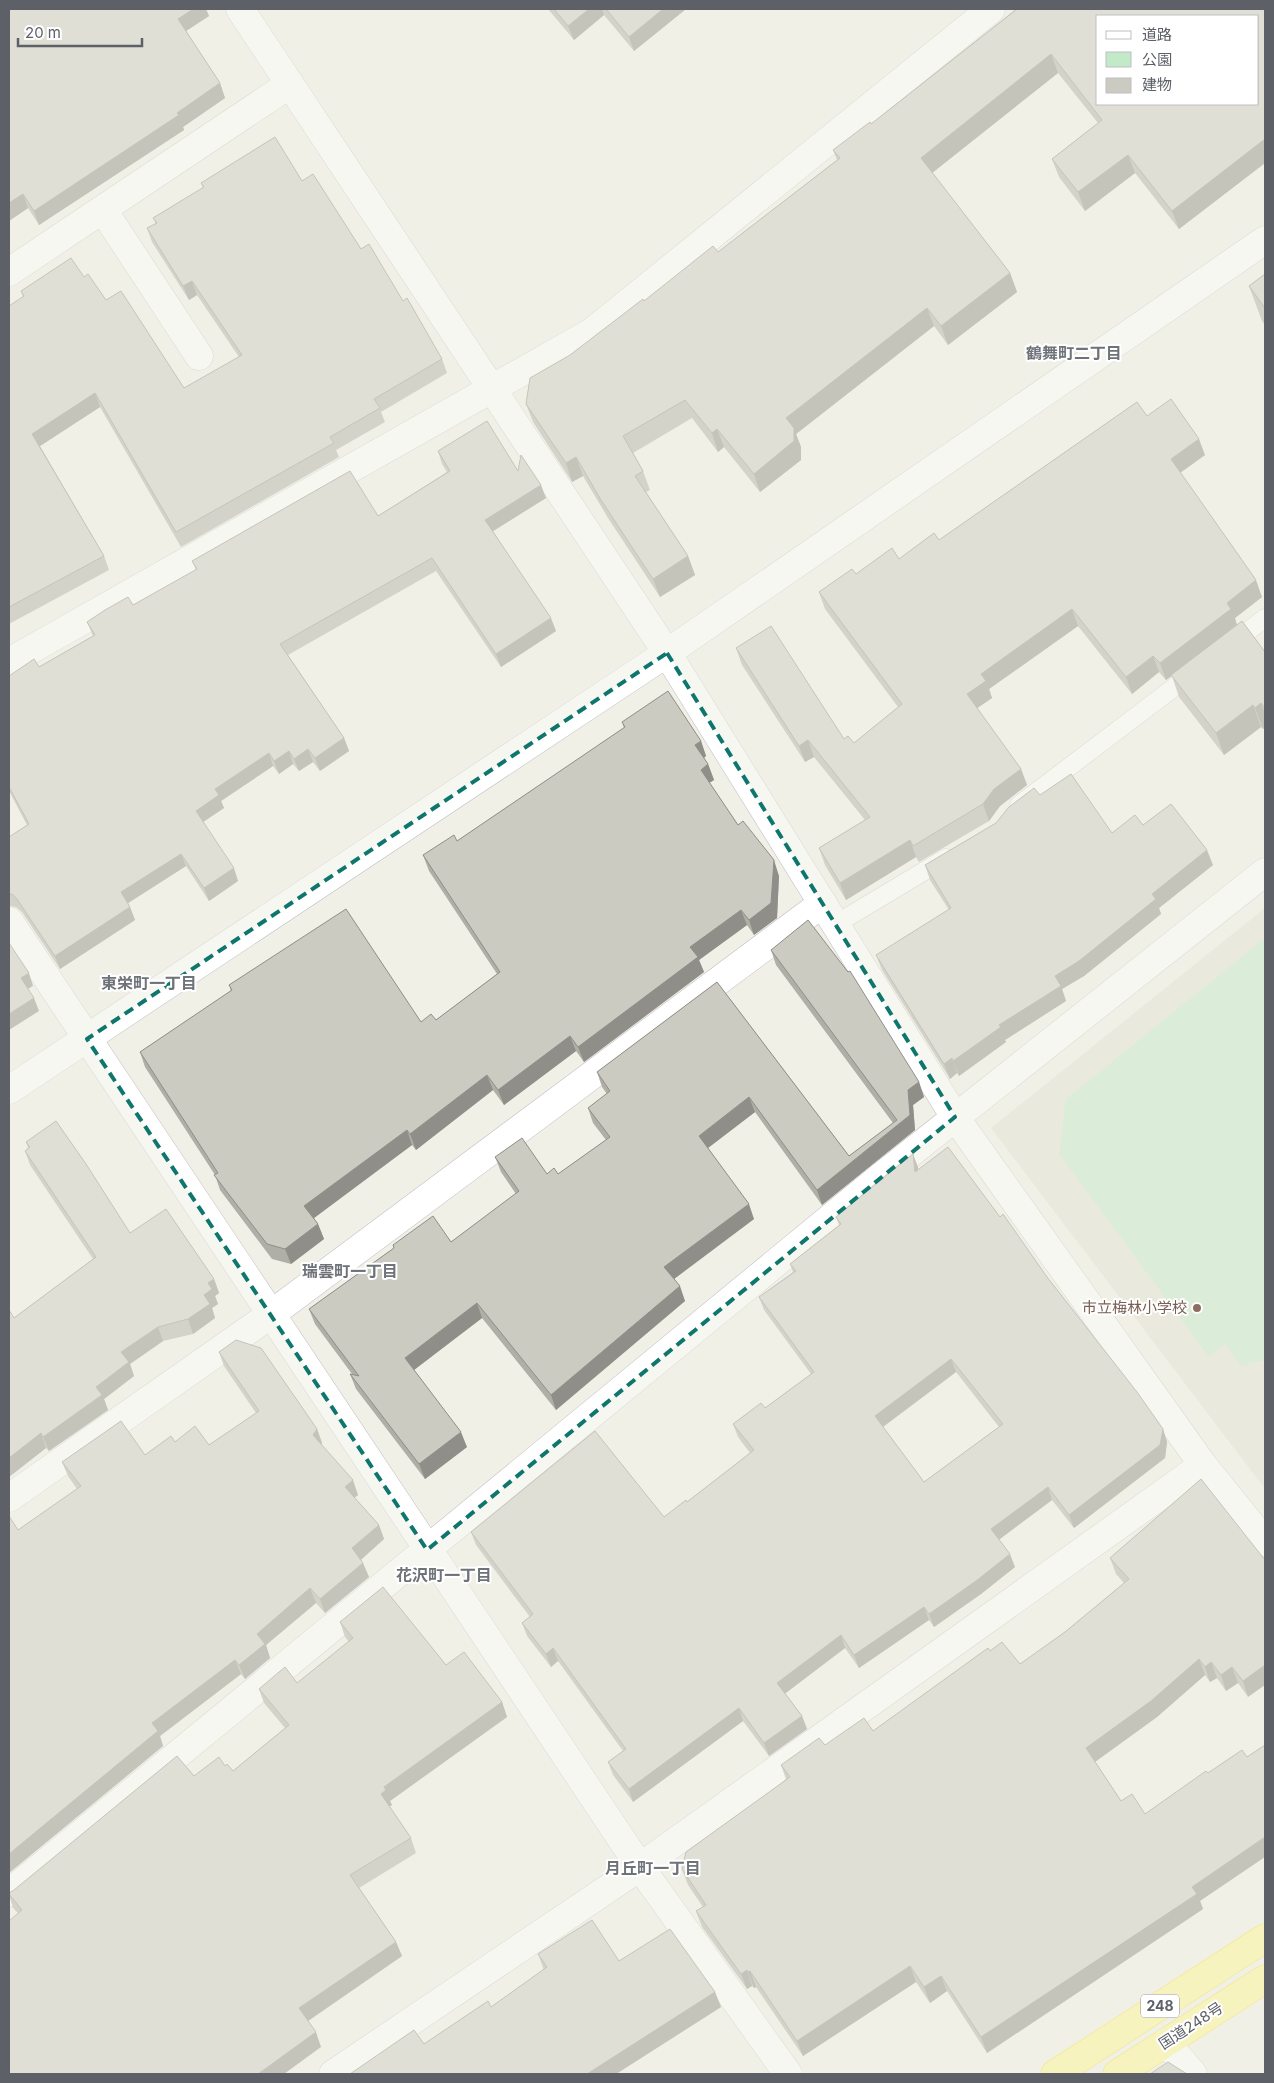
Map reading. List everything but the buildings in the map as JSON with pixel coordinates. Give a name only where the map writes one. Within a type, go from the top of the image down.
[{"type":"highway","name":"248","points":[[1054,2074],[1265,1938]]},
{"type":"highway","name":"国道248号","points":[[1117,2074],[1265,1978]]},
{"type":"street","points":[[240,9],[668,653],[955,1117],[1203,1465],[1265,1542]]},
{"type":"street","points":[[9,662],[493,390],[592,332],[991,9]]},
{"type":"street","points":[[9,272],[290,84]]},
{"type":"street","points":[[102,210],[199,356]]},
{"type":"street","points":[[9,1090],[668,653],[1265,240]]},
{"type":"street","points":[[9,1893],[955,1117],[1265,872]]},
{"type":"street","points":[[9,1498],[270,1315],[830,913]]},
{"type":"street","points":[[9,921],[640,1868],[788,2074]]},
{"type":"street","points":[[333,2074],[640,1868],[1203,1465]]},
{"type":"street","points":[[1166,2042],[1193,2074]]},
{"type":"lane","points":[[1007,814],[1265,618]]},
{"type":"lane","points":[[830,913],[962,849]]},
{"type":"highlighted area","points":[[667,653],[955,1117],[427,1550],[87,1039]]},
{"type":"shaded area","name":"市立梅林小学校","points":[[1265,908],[1265,1489],[991,1128]]},
{"type":"green space","name":"市立梅林小学校","points":[[1265,938],[1265,1360],[1241,1366],[1225,1344],[1209,1357],[1059,1154],[1066,1099]]},
{"type":"place","name":"市立梅林小学校","points":[[1197,1308]]},
{"type":"district","name":"鶴舞町二丁目","points":[[1074,353]]},
{"type":"district","name":"東栄町一丁目","points":[[149,983]]},
{"type":"district","name":"瑞雲町一丁目","points":[[350,1271]]},
{"type":"district","name":"花沢町一丁目","points":[[444,1575]]},
{"type":"district","name":"月丘町一丁目","points":[[653,1868]]}]
